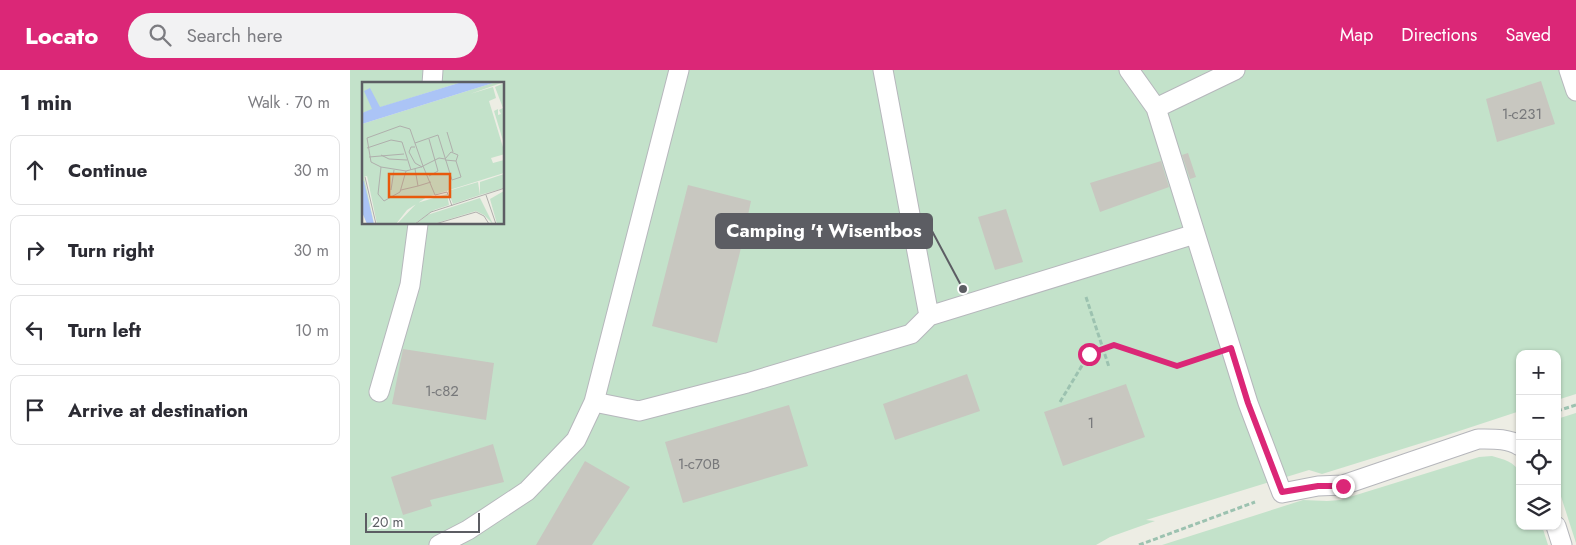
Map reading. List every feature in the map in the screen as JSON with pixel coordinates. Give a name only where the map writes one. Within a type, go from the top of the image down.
[{"type":"lane","points":[[439,545],[468,530],[526,491],[576,440],[594,402],[679,70]]},
{"type":"lane","points":[[883,70],[930,316]]},
{"type":"lane","points":[[1129,70],[1156,108],[1248,403],[1282,492],[1318,486],[1343,486],[1478,439],[1493,439],[1516,443]]},
{"type":"lane","points":[[1156,108],[1235,70]]},
{"type":"lane","points":[[1570,70],[1576,91]]},
{"type":"lane","points":[[378,392],[410,285],[418,225]]},
{"type":"lane","points":[[594,402],[639,411],[747,383],[911,334],[930,316],[1195,234]]},
{"type":"lane","points":[[1557,530],[1562,545]]},
{"type":"path","points":[[1078,270],[1109,367]]},
{"type":"path","points":[[1060,402],[1089,354],[1114,345],[1177,366],[1231,348]]},
{"type":"path","points":[[1561,409],[1576,405]]},
{"type":"path","points":[[1139,545],[1282,492]]},
{"type":"green space","points":[[350,70],[1576,70],[1576,394],[1561,399],[1561,350],[1516,350],[1516,412],[1322,474],[1309,470],[1146,520],[1155,521],[1110,537],[1096,545],[350,545]]},
{"type":"green space","points":[[1576,413],[1576,543],[1561,496],[1561,418]]},
{"type":"green space","points":[[1492,456],[1500,458],[1516,467],[1516,530],[1543,530],[1548,545],[1162,545],[1303,500],[1340,500],[1479,457]]},
{"type":"building","points":[[1541,81],[1555,124],[1497,142],[1486,99]]},
{"type":"building","points":[[1188,153],[1196,177],[1190,179],[1182,155]]},
{"type":"building","points":[[1161,161],[1169,187],[1100,212],[1090,183]]},
{"type":"building","points":[[688,185],[751,201],[717,343],[652,326]]},
{"type":"building","points":[[1006,209],[1023,262],[995,270],[978,217]]},
{"type":"building","points":[[403,349],[494,363],[486,420],[392,404]]},
{"type":"building","points":[[967,374],[980,411],[895,440],[883,404]]},
{"type":"building","points":[[1126,384],[1145,437],[1063,466],[1044,412]]},
{"type":"building","points":[[789,405],[808,466],[683,503],[665,442]]},
{"type":"building","points":[[493,444],[504,482],[430,500],[432,506],[403,515],[391,477]]},
{"type":"building","points":[[585,461],[630,487],[592,545],[536,545]]},
{"type":"place","name":"Camping 't Wisentbos","points":[[963,289]]},
{"type":"route","points":[[1089,354],[1114,345],[1177,366],[1231,348],[1248,403],[1282,492],[1318,486],[1343,486]]}]
